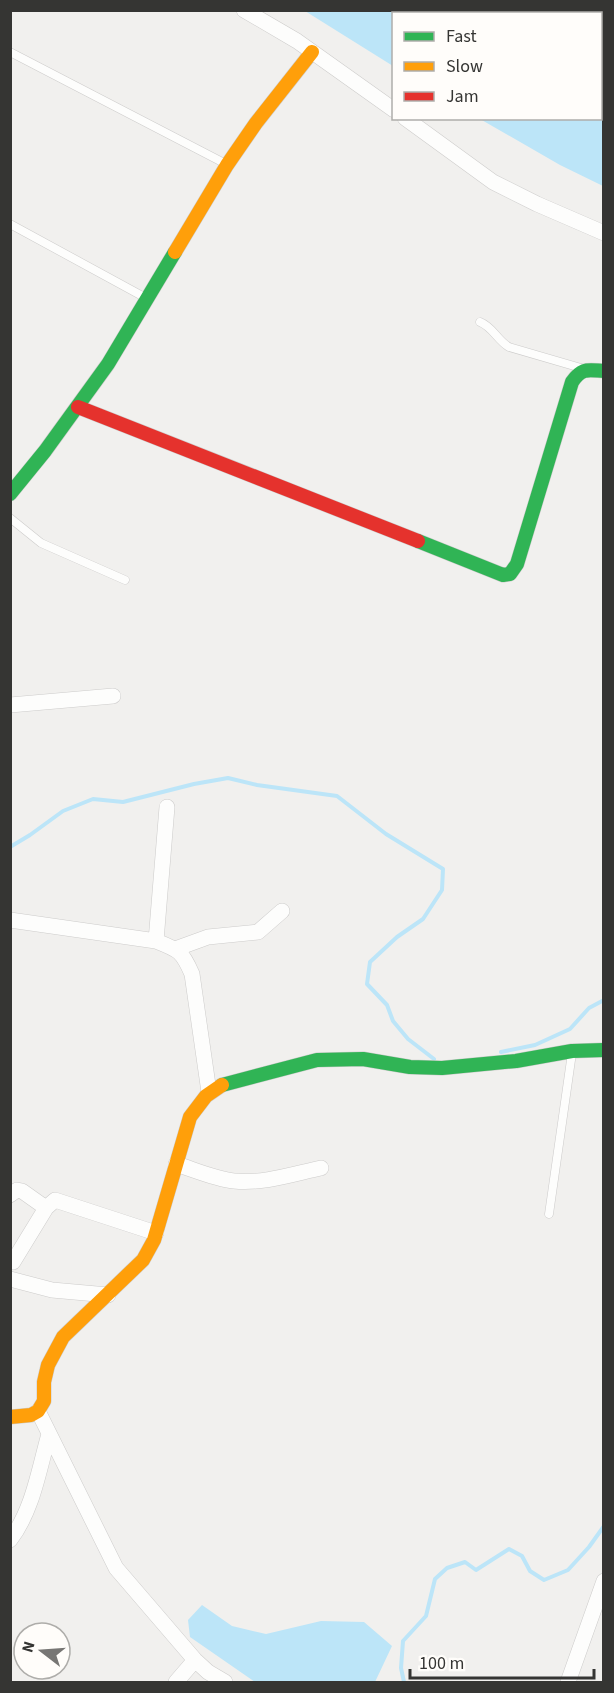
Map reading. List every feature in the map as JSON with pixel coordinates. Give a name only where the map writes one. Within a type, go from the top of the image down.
[{"type":"street","points":[[244,10],[312,52],[392,109]]},
{"type":"street","points":[[10,494],[78,407],[108,364],[227,165],[256,123],[312,52]]},
{"type":"street","points":[[408,120],[493,182],[603,233]]},
{"type":"street","points":[[78,407],[503,575],[510,573],[517,564],[572,382],[578,372],[585,369],[603,371]]},
{"type":"street","points":[[10,705],[114,696]]},
{"type":"street","points":[[156,941],[167,807]]},
{"type":"street","points":[[175,949],[208,937],[258,932],[282,911]]},
{"type":"street","points":[[10,920],[156,941],[175,949],[184,956],[192,974],[209,1092]]},
{"type":"street","points":[[10,1417],[31,1415],[38,1411],[44,1401],[44,1382],[48,1365],[63,1337],[143,1260],[156,1233],[190,1118],[200,1100],[209,1092],[220,1086],[318,1060],[363,1059],[435,1068],[516,1061],[572,1051],[603,1050]]},
{"type":"street","points":[[176,1164],[219,1178],[245,1182],[263,1181],[321,1168]]},
{"type":"street","points":[[10,1195],[17,1190],[22,1191],[46,1209]]},
{"type":"street","points":[[13,1262],[46,1209],[55,1200],[156,1233]]},
{"type":"street","points":[[10,1279],[52,1290],[108,1295]]},
{"type":"street","points":[[38,1411],[116,1568],[195,1660],[225,1683]]},
{"type":"street","points":[[10,1539],[28,1507],[49,1434]]},
{"type":"street","points":[[568,1683],[603,1581]]},
{"type":"street","points":[[176,1683],[195,1660]]},
{"type":"lane","points":[[10,52],[227,165]]},
{"type":"lane","points":[[10,224],[148,299]]},
{"type":"lane","points":[[480,322],[492,329],[501,342],[508,346],[585,369]]},
{"type":"lane","points":[[10,518],[41,543],[125,580]]},
{"type":"lane","points":[[549,1214],[572,1051]]},
{"type":"water","points":[[305,11],[603,11],[603,186],[560,165],[482,120],[602,120],[602,12],[392,12],[392,65]]},
{"type":"water","points":[[202,1605],[232,1626],[266,1634],[321,1621],[364,1622],[392,1646],[375,1682],[255,1682],[190,1637],[188,1620]]},
{"type":"waterway","points":[[10,847],[63,811],[93,799],[123,802],[228,778],[257,785],[337,796],[386,834],[443,869],[442,890],[423,919],[397,937],[370,962],[367,984],[387,1005],[393,1021],[408,1039],[434,1059]]},
{"type":"waterway","points":[[501,1052],[535,1045],[570,1029],[589,1008],[604,1000]]},
{"type":"waterway","points":[[404,1682],[401,1668],[403,1641],[426,1616],[435,1579],[447,1568],[465,1562],[476,1570],[509,1549],[522,1556],[530,1571],[544,1580],[568,1570],[604,1526]]},
{"type":"traffic: fast","points":[[10,494],[45,451],[108,364],[175,252]]},
{"type":"traffic: fast","points":[[418,541],[503,575],[510,574],[517,564],[572,382],[582,372],[604,371]]},
{"type":"traffic: fast","points":[[222,1085],[317,1060],[363,1059],[410,1067],[442,1068],[516,1061],[572,1051],[604,1050]]},
{"type":"traffic: slow","points":[[175,252],[227,165],[256,123],[312,52]]},
{"type":"traffic: slow","points":[[10,1417],[31,1415],[38,1411],[44,1401],[44,1382],[48,1365],[63,1337],[143,1260],[154,1240],[190,1117],[206,1096],[222,1085]]},
{"type":"traffic: jam","points":[[78,407],[418,541]]}]
